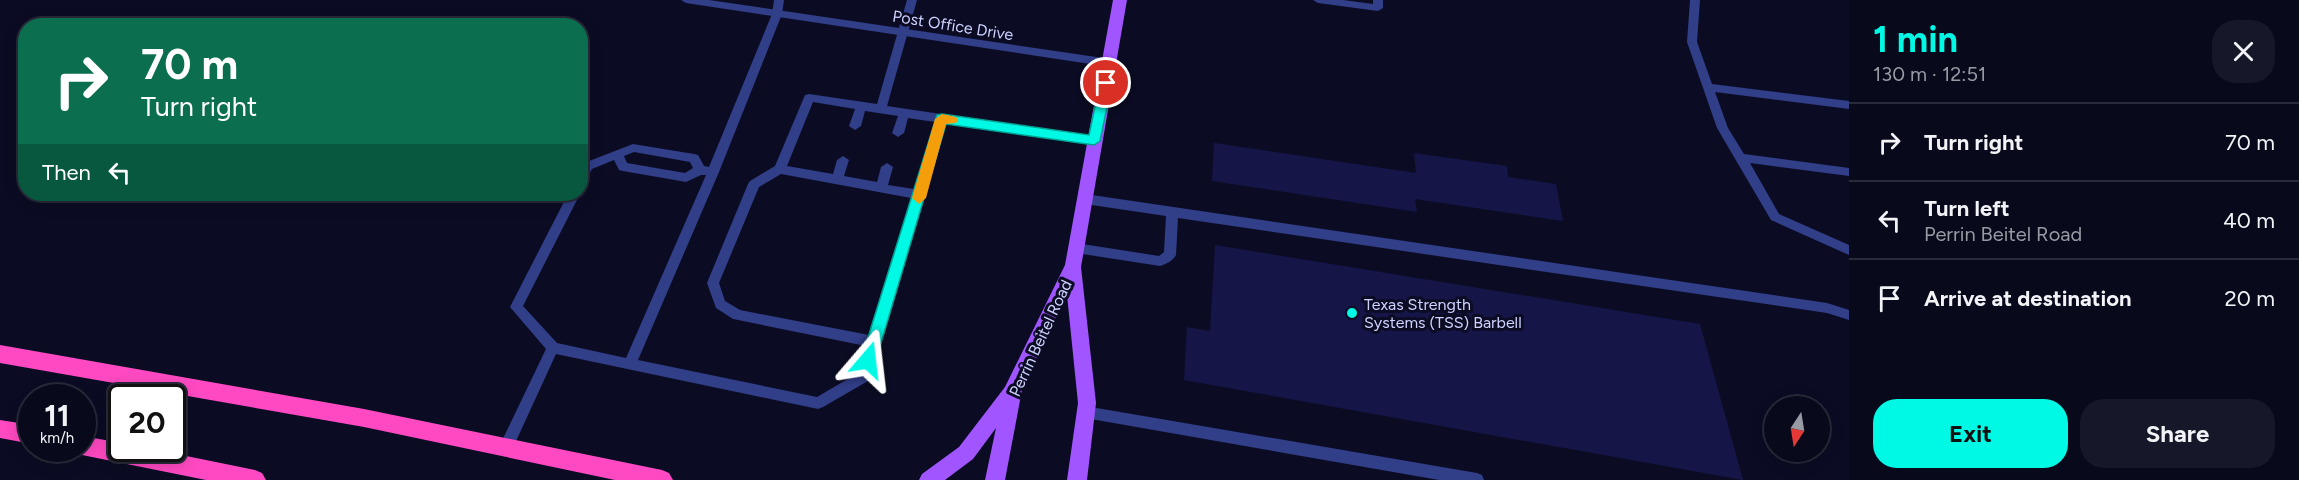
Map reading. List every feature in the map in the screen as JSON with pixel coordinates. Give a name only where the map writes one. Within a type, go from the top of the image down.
[{"type":"highway","points":[[0,354],[364,418],[663,480]]},
{"type":"highway","points":[[0,429],[18,432]]},
{"type":"highway","points":[[96,448],[255,480]]},
{"type":"main road","name":"Perrin Beitel Road","points":[[1077,480],[1087,403],[1073,267],[1120,0]]},
{"type":"main road","name":"Perrin Beitel Road","points":[[995,480],[1013,390],[1073,267]]},
{"type":"main road","points":[[929,480],[966,453],[1013,390]]},
{"type":"main road","points":[[1081,458],[1092,480]]},
{"type":"street","name":"Post Office Drive","points":[[686,0],[1110,63]]},
{"type":"street","points":[[631,362],[713,172],[777,14],[779,0]]},
{"type":"street","points":[[881,109],[901,32],[912,0]]},
{"type":"street","points":[[1318,0],[1378,8],[1378,0]]},
{"type":"street","points":[[1695,0],[1692,42],[1723,128],[1775,217],[1849,250]]},
{"type":"street","points":[[1709,87],[1849,105]]},
{"type":"street","points":[[874,342],[737,315],[720,303],[713,283],[754,184],[780,169],[809,98],[1094,141]]},
{"type":"street","points":[[855,126],[861,106]]},
{"type":"street","points":[[898,133],[904,113]]},
{"type":"street","points":[[570,201],[516,307],[553,348],[631,362],[818,403],[863,377],[942,119]]},
{"type":"street","points":[[588,166],[633,148],[694,158],[700,170]]},
{"type":"street","points":[[618,155],[622,167],[675,177],[686,178],[700,170],[713,172]]},
{"type":"street","points":[[1741,158],[1849,172]]},
{"type":"street","points":[[837,180],[843,160]]},
{"type":"street","points":[[881,188],[887,167]]},
{"type":"street","points":[[780,169],[920,195]]},
{"type":"street","points":[[1085,199],[1827,308],[1849,315]]},
{"type":"street","points":[[1076,248],[1160,261],[1170,255],[1172,213]]},
{"type":"street","points":[[506,447],[553,348]]},
{"type":"street","points":[[1085,412],[1477,480]]},
{"type":"building","points":[[1214,143],[1416,173],[1414,153],[1507,166],[1508,177],[1556,184],[1563,221],[1415,199],[1417,212],[1212,181]]},
{"type":"building","points":[[1215,245],[1700,324],[1743,480],[1184,380],[1187,327],[1210,331]]},
{"type":"slow traffic","points":[[919,198],[942,119],[952,120]]},
{"type":"place","name":"Texas Strength Systems (TSS) Barbell","points":[[1352,313]]},
{"type":"route","points":[[868,360],[942,119],[1094,141],[1106,83]]}]
